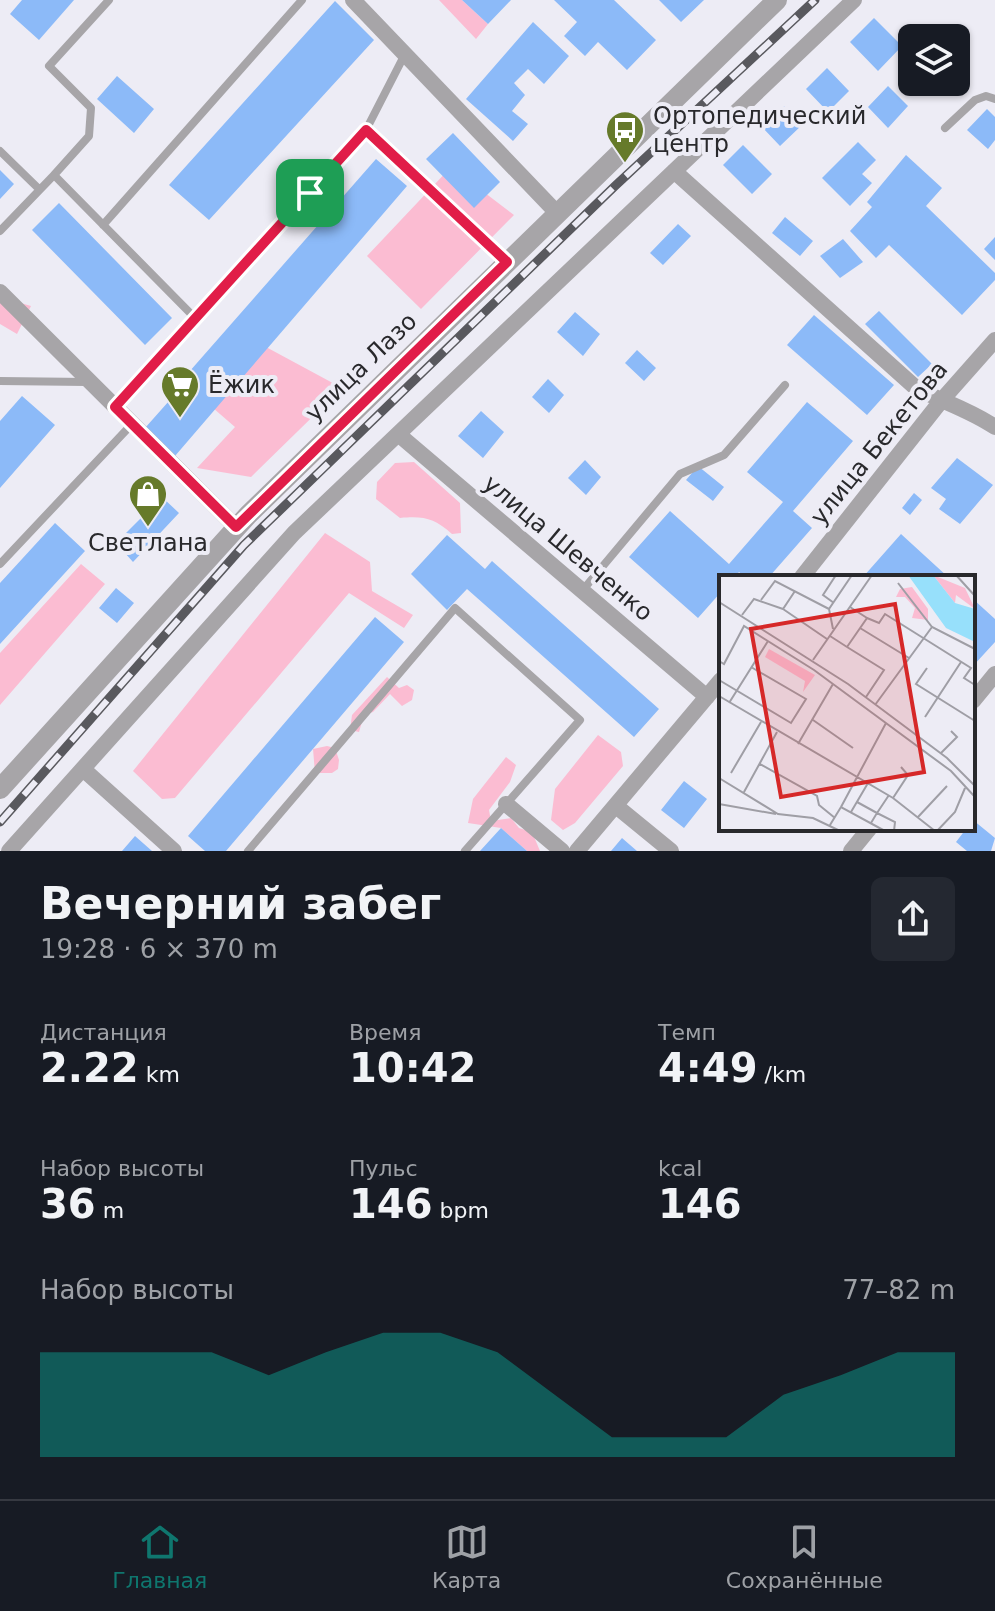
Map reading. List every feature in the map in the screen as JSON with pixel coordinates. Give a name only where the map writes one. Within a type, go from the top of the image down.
[{"type":"street","points":[[353,0],[558,214]]},
{"type":"street","name":"улица Лазо","points":[[0,789],[236,527],[777,0]]},
{"type":"street","points":[[9,851],[294,533],[854,0]]},
{"type":"street","points":[[674,171],[916,388],[941,401],[965,407],[995,427]]},
{"type":"street","points":[[0,292],[236,527]]},
{"type":"street","name":"улица Бекетова","points":[[804,575],[941,401],[995,340]]},
{"type":"street","name":"улица Шевченко","points":[[398,434],[707,697]]},
{"type":"street","points":[[975,699],[995,674]]},
{"type":"street","points":[[577,851],[719,682]]},
{"type":"street","points":[[83,769],[174,851]]},
{"type":"street","points":[[506,804],[562,851]]},
{"type":"street","points":[[616,806],[671,851]]},
{"type":"street","points":[[851,851],[867,831]]},
{"type":"lane","points":[[0,231],[89,136],[91,108],[49,66],[109,0]]},
{"type":"lane","points":[[103,225],[302,0]]},
{"type":"lane","points":[[115,407],[366,130],[405,54]]},
{"type":"lane","points":[[945,128],[975,100],[986,96],[995,99]]},
{"type":"lane","points":[[366,130],[507,262]]},
{"type":"lane","points":[[0,151],[39,189]]},
{"type":"lane","points":[[54,175],[197,320]]},
{"type":"lane","points":[[0,381],[91,383]]},
{"type":"lane","points":[[582,591],[680,474],[724,455],[785,385]]},
{"type":"lane","points":[[0,564],[132,424]]},
{"type":"lane","points":[[248,851],[455,608],[580,720],[465,851]]},
{"type":"shaded area","points":[[439,0],[462,0],[488,24],[476,39]]},
{"type":"shaded area","points":[[451,167],[514,215],[421,309],[367,256]]},
{"type":"shaded area","points":[[0,297],[31,306],[17,334],[0,324]]},
{"type":"shaded area","points":[[266,347],[342,388],[251,477],[197,468],[235,427],[213,408]]},
{"type":"shaded area","points":[[414,462],[460,503],[461,533],[452,534],[428,519],[400,518],[376,499],[377,482],[395,463]]},
{"type":"shaded area","points":[[325,533],[370,562],[372,591],[413,615],[404,628],[349,593],[175,798],[162,799],[133,771]]},
{"type":"shaded area","points":[[81,564],[105,584],[0,705],[0,653]]},
{"type":"shaded area","points":[[387,677],[399,688],[407,685],[414,690],[412,700],[402,706],[390,694],[373,712],[364,715],[359,732],[350,730],[352,715]]},
{"type":"shaded area","points":[[598,735],[621,752],[623,766],[575,823],[563,830],[551,820],[555,789]]},
{"type":"shaded area","points":[[335,748],[338,769],[332,773],[315,773],[313,749]]},
{"type":"shaded area","points":[[506,757],[516,765],[510,782],[489,810],[491,821],[511,818],[519,828],[532,832],[540,851],[527,851],[501,828],[468,823],[473,799]]},
{"type":"building","points":[[22,0],[74,0],[39,40],[10,14]]},
{"type":"building","points":[[462,0],[511,0],[488,24]]},
{"type":"building","points":[[554,0],[614,0],[656,40],[627,70],[598,42],[585,56],[564,36],[577,22]]},
{"type":"building","points":[[659,0],[704,0],[681,22]]},
{"type":"building","points":[[335,1],[374,40],[209,220],[169,185]]},
{"type":"building","points":[[874,18],[898,42],[898,50],[878,71],[850,42]]},
{"type":"building","points":[[533,22],[569,56],[544,84],[528,69],[514,83],[525,95],[512,111],[528,124],[513,141],[466,99]]},
{"type":"building","points":[[827,68],[849,91],[828,112],[806,89]]},
{"type":"building","points":[[117,76],[154,109],[134,133],[97,99]]},
{"type":"building","points":[[888,86],[908,106],[888,128],[868,107]]},
{"type":"building","points":[[784,106],[802,125],[780,146],[762,127]]},
{"type":"building","points":[[987,109],[995,117],[995,140],[988,149],[967,130]]},
{"type":"building","points":[[453,133],[500,182],[474,208],[426,159]]},
{"type":"building","points":[[858,142],[876,160],[862,174],[872,183],[850,206],[822,178]]},
{"type":"building","points":[[743,145],[772,174],[752,194],[723,165]]},
{"type":"building","points":[[906,155],[942,188],[926,206],[995,273],[995,280],[962,315],[889,245],[876,258],[850,231],[872,207],[867,202]]},
{"type":"building","points":[[376,159],[407,186],[175,456],[145,428],[185,383],[182,380]]},
{"type":"building","points":[[0,170],[14,184],[0,199]]},
{"type":"building","points":[[59,203],[172,318],[145,345],[32,230]]},
{"type":"building","points":[[785,217],[813,241],[800,256],[772,233]]},
{"type":"building","points":[[678,224],[691,236],[663,265],[650,253]]},
{"type":"building","points":[[995,237],[995,260],[984,249]]},
{"type":"building","points":[[843,239],[863,262],[840,278],[820,256]]},
{"type":"building","points":[[879,311],[932,364],[918,377],[865,324]]},
{"type":"building","points":[[575,312],[600,334],[583,356],[557,332]]},
{"type":"building","points":[[814,315],[894,385],[867,415],[787,345]]},
{"type":"building","points":[[637,350],[656,368],[644,381],[625,363]]},
{"type":"building","points":[[548,379],[564,395],[549,413],[532,397]]},
{"type":"building","points":[[22,396],[55,425],[0,488],[0,421]]},
{"type":"building","points":[[807,402],[853,441],[793,511],[812,528],[771,575],[743,575],[739,572],[737,575],[719,575],[719,594],[698,618],[629,557],[670,511],[729,564],[783,502],[747,472]]},
{"type":"building","points":[[481,411],[504,432],[483,458],[458,436]]},
{"type":"building","points":[[957,458],[993,485],[960,524],[939,509],[946,499],[931,488]]},
{"type":"building","points":[[585,460],[601,477],[586,495],[568,478]]},
{"type":"building","points":[[698,466],[724,487],[713,501],[686,480]]},
{"type":"building","points":[[914,493],[922,500],[910,515],[902,508]]},
{"type":"building","name":"Светлана","points":[[162,497],[179,513],[133,562],[116,543]]},
{"type":"building","points":[[55,523],[85,551],[0,644],[0,583]]},
{"type":"building","points":[[901,534],[946,575],[865,575]]},
{"type":"building","points":[[447,535],[485,569],[492,561],[659,709],[634,737],[467,589],[447,610],[411,574]]},
{"type":"building","points":[[116,588],[134,603],[117,623],[99,608]]},
{"type":"building","points":[[975,601],[995,619],[995,642],[975,664]]},
{"type":"building","points":[[375,617],[404,642],[226,851],[205,851],[188,836]]},
{"type":"building","points":[[684,781],[707,799],[684,828],[661,810]]},
{"type":"building","points":[[975,822],[995,838],[991,851],[967,851],[956,842],[964,831],[975,831]]},
{"type":"building","points":[[501,828],[527,851],[480,851]]},
{"type":"building","points":[[135,836],[152,851],[122,851]]},
{"type":"building","points":[[622,838],[637,851],[611,851]]},
{"type":"railway","points":[[0,822],[244,545],[615,186],[815,0]]},
{"type":"place","name":"Ортопедический центр","points":[[625,164]]},
{"type":"place","name":"Ёжик","points":[[180,419]]},
{"type":"place","name":"Светлана","points":[[148,528]]},
{"type":"route","points":[[366,130],[507,262],[236,527],[115,407],[310,193],[366,130]]}]
